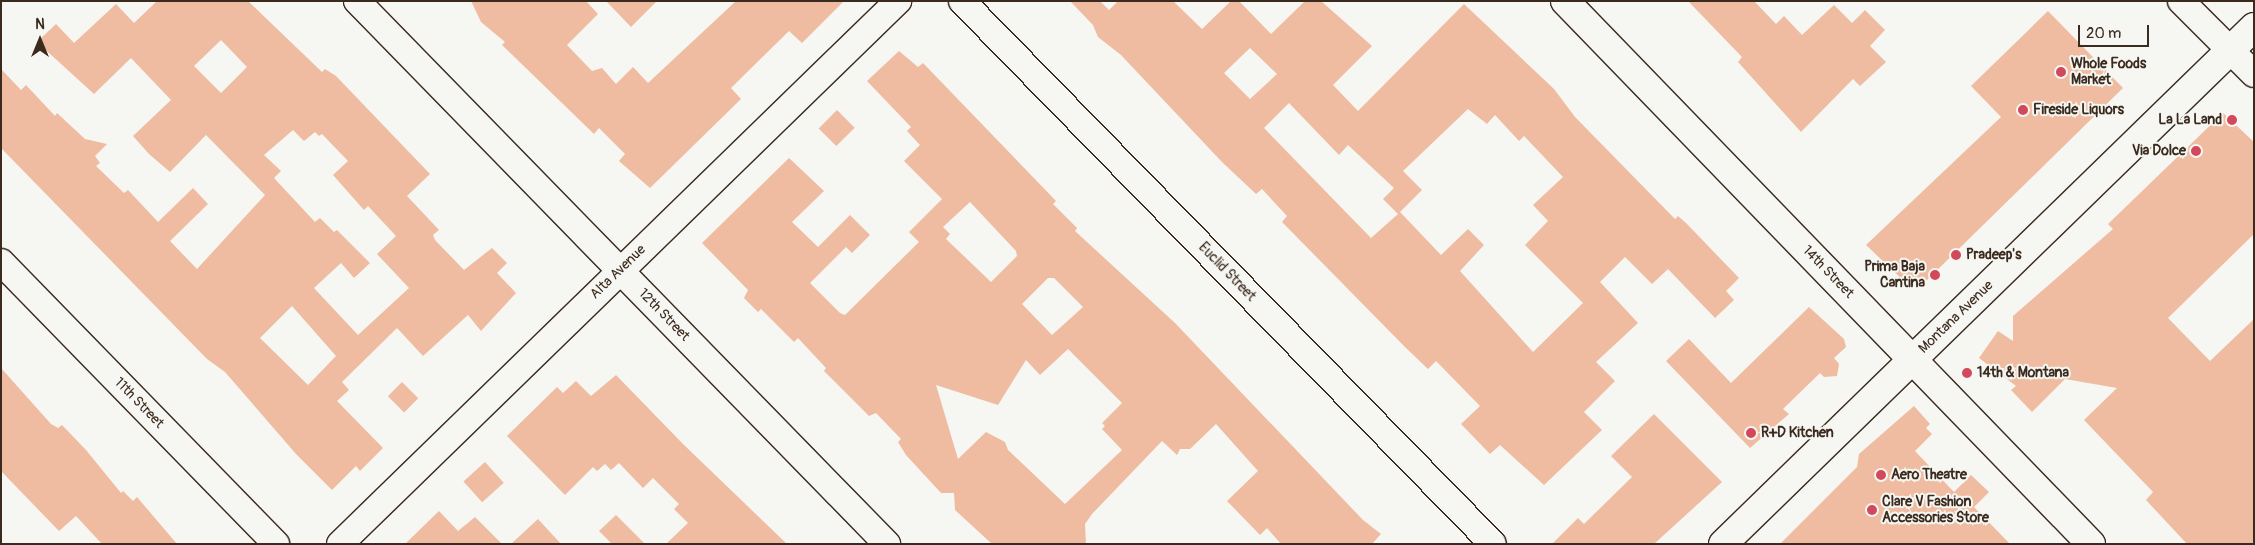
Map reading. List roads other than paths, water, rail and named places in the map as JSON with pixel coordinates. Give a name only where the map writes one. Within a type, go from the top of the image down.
[{"type":"street","name":"12th Street","points":[[357,1],[887,544]]},
{"type":"street","name":"Alta Avenue","points":[[340,544],[898,1]]},
{"type":"street","name":"Euclid Street","points":[[962,1],[1493,544]]},
{"type":"street","name":"14th Street","points":[[1565,1],[2090,544]]},
{"type":"street","points":[[2181,1],[2254,74]]},
{"type":"street","name":"Montana Avenue","points":[[1723,544],[2254,27]]},
{"type":"street","name":"11th Street","points":[[1,262],[276,544]]},
{"type":"place","name":"Whole Foods Market","points":[[2061,72]]},
{"type":"place","name":"Fireside Liquors","points":[[2023,110]]},
{"type":"place","name":"La La Land","points":[[2232,120]]},
{"type":"place","name":"Via Dolce","points":[[2196,151]]},
{"type":"place","name":"Pradeep's","points":[[1956,255]]},
{"type":"place","name":"Prima Baja Cantina","points":[[1935,275]]},
{"type":"place","name":"14th & Montana","points":[[1967,373]]},
{"type":"place","name":"R+D Kitchen","points":[[1751,433]]},
{"type":"place","name":"Aero Theatre","points":[[1881,475]]},
{"type":"place","name":"Clare V Fashion Accessories Store","points":[[1872,510]]}]
